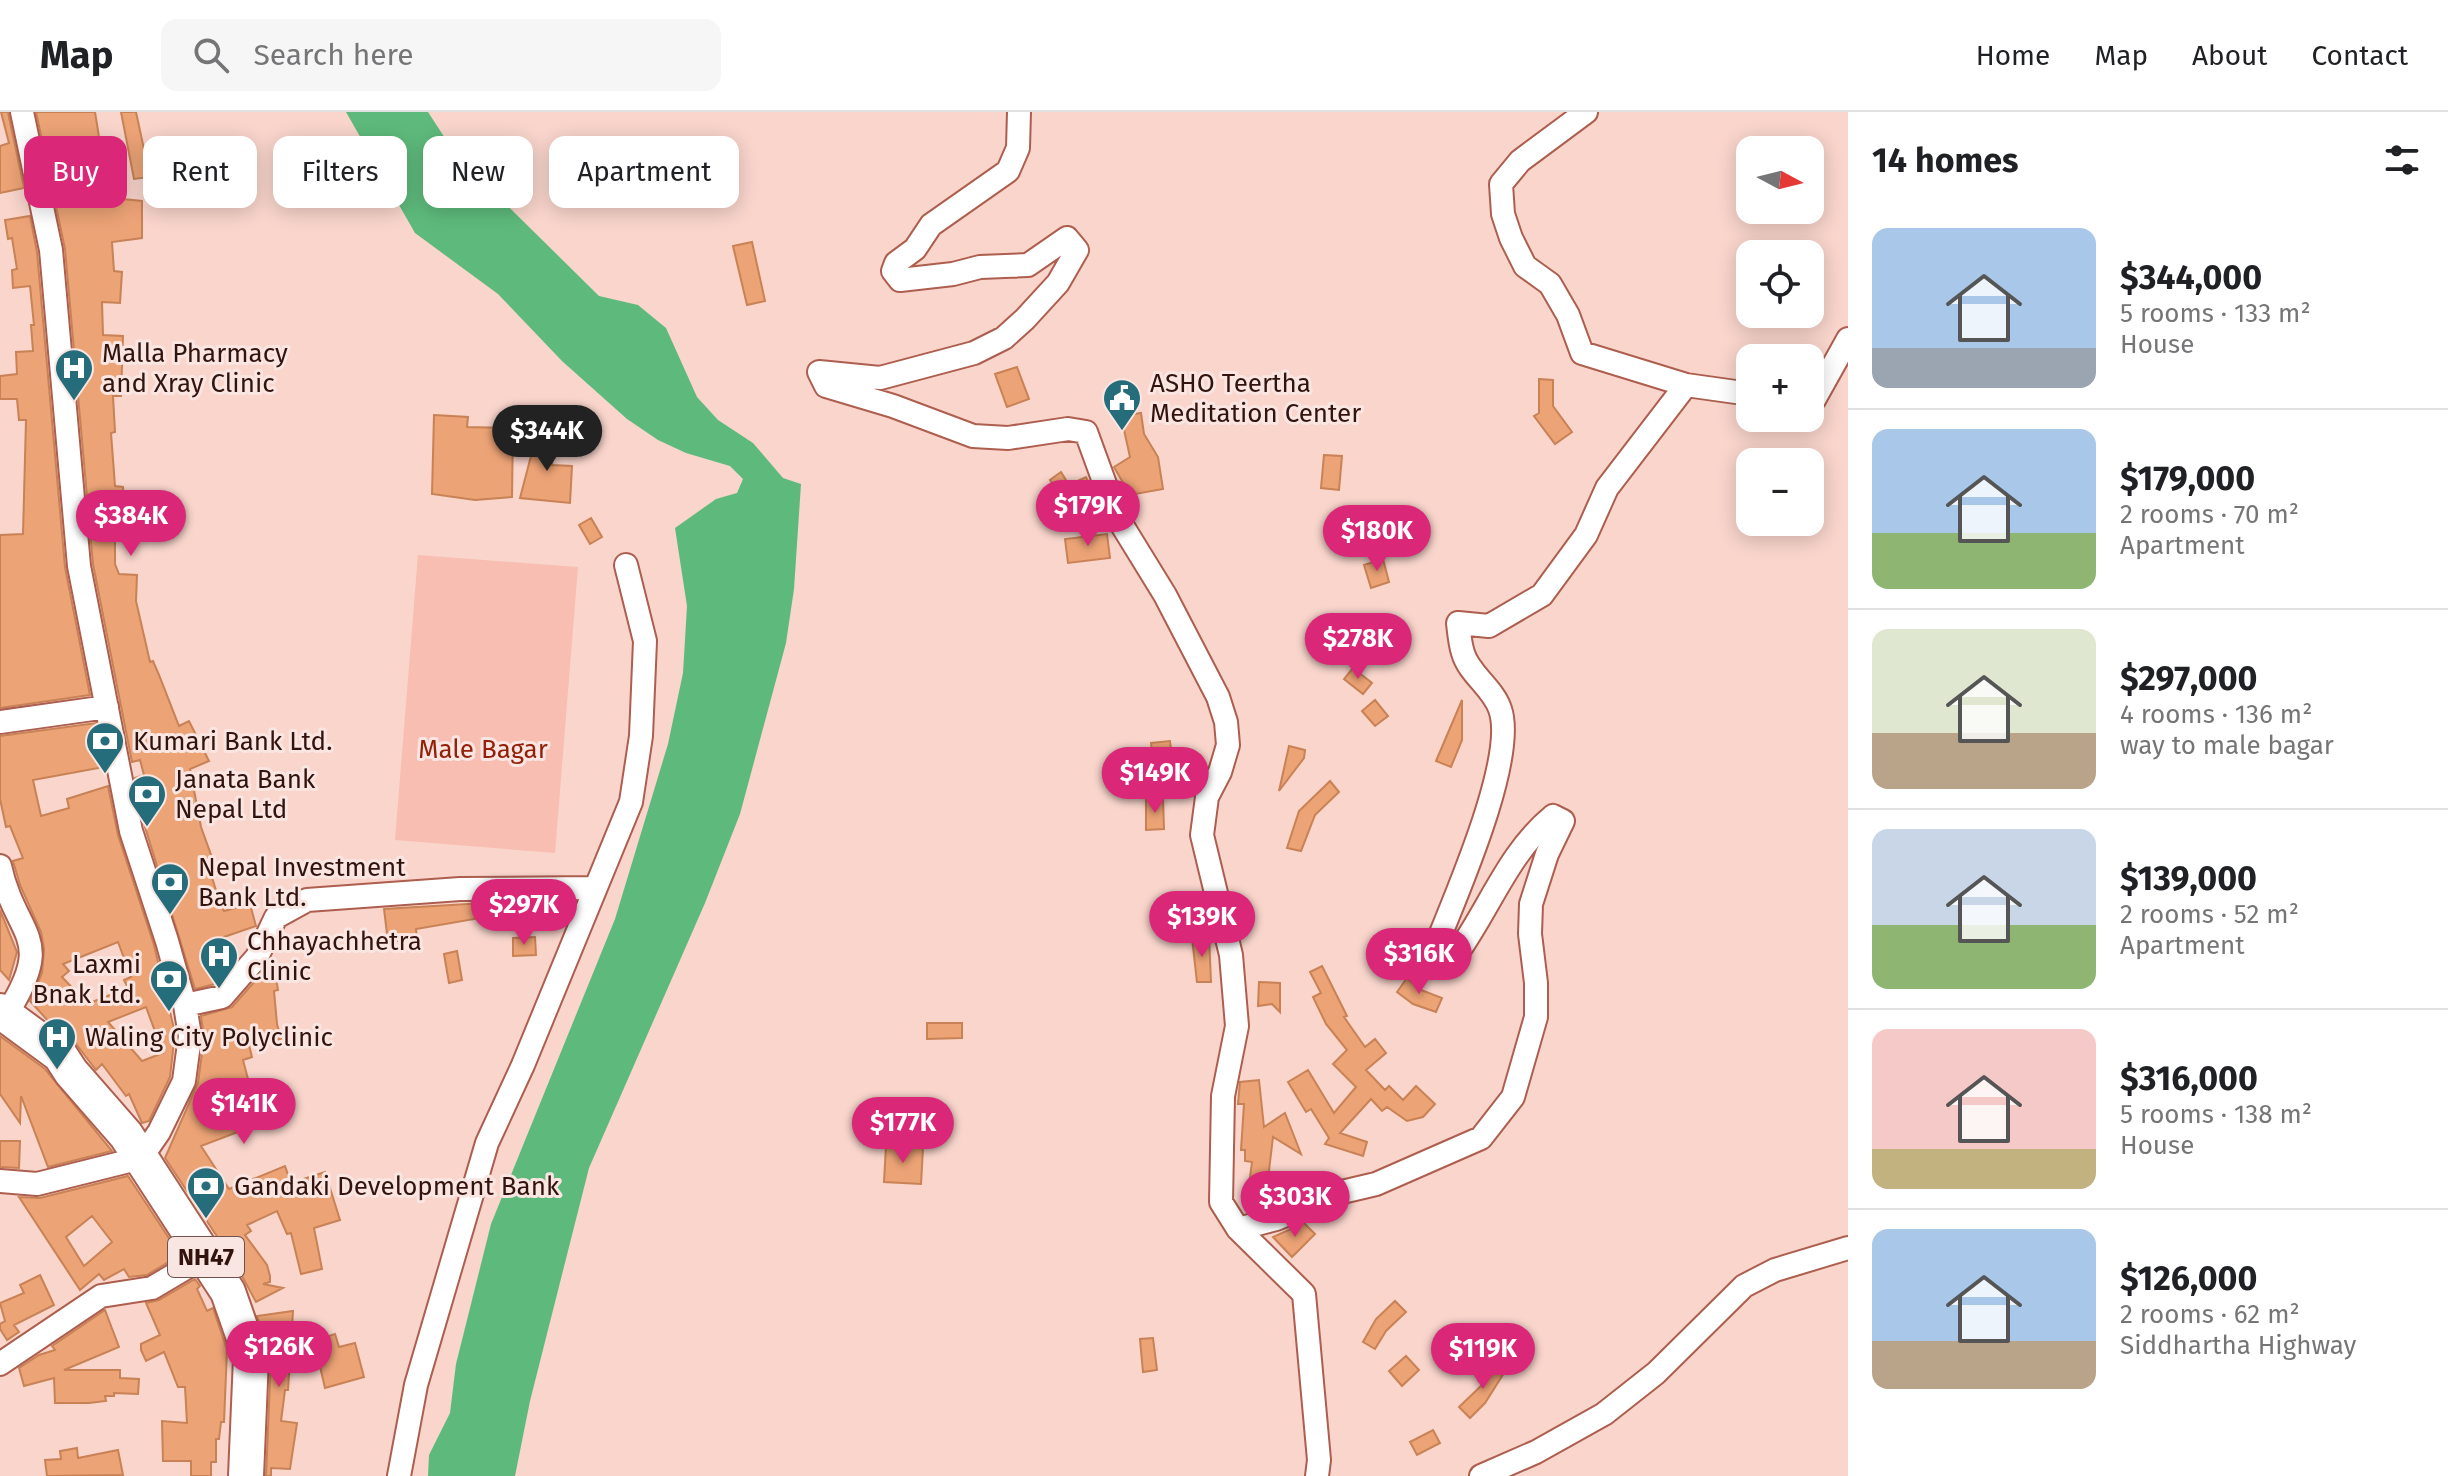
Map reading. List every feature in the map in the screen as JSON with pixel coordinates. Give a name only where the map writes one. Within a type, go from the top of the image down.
[{"type":"highway","name":"NH47","points":[[3,1013],[60,1055],[141,1158],[228,1292],[251,1358],[246,1476]]},
{"type":"street","points":[[0,1192],[141,1158],[159,1132],[184,1081],[189,1050],[185,1005],[131,831],[79,566],[51,250],[22,112]]},
{"type":"street","points":[[1019,112],[1018,148],[1008,171],[931,225],[915,249],[896,263],[893,271],[900,280],[953,274],[980,267],[1028,265],[1067,238],[1077,250],[1058,283],[1004,338],[974,353],[880,378],[819,372],[826,386],[893,406],[973,436],[1008,438],[1068,429],[1086,432],[1117,517],[1165,595],[1218,697],[1226,722],[1228,745],[1220,772],[1207,797],[1202,835],[1231,955],[1237,1026],[1223,1096],[1221,1202],[1238,1229],[1304,1294],[1319,1460],[1317,1476]]},
{"type":"street","points":[[1586,112],[1520,161],[1501,184],[1503,214],[1525,266],[1550,284],[1568,315],[1582,353],[1686,385],[1736,392]]},
{"type":"street","points":[[1824,382],[1848,339]]},
{"type":"street","points":[[1238,1229],[1276,1219],[1342,1192],[1376,1184],[1481,1138],[1513,1097],[1536,1017],[1531,904],[1547,854],[1563,821],[1553,816],[1531,834],[1474,930],[1458,952],[1447,954],[1437,943],[1478,837],[1505,731],[1500,707],[1463,655],[1458,623],[1489,626],[1542,595],[1586,535],[1607,488],[1686,385]]},
{"type":"street","points":[[399,1476],[416,1385],[487,1143],[523,1065],[631,802],[641,736],[645,641],[626,565]]},
{"type":"street","points":[[0,722],[107,707]]},
{"type":"street","points":[[0,866],[29,937],[32,957],[28,978],[3,1013]]},
{"type":"street","points":[[185,1005],[222,997],[257,957],[276,917],[307,900],[460,889],[594,888]]},
{"type":"street","points":[[0,1181],[37,1184]]},
{"type":"street","points":[[1481,1476],[1536,1452],[1604,1414],[1656,1373],[1744,1286],[1775,1270],[1848,1248]]},
{"type":"street","points":[[0,1364],[101,1296],[152,1288],[206,1256]]},
{"type":"green space","name":"Male Bagar","points":[[418,555],[578,567],[555,853],[395,840]]},
{"type":"shaded area","points":[[346,112],[428,112],[444,136],[423,136],[423,208],[510,208],[599,296],[638,305],[666,328],[697,397],[718,420],[753,443],[783,478],[801,484],[794,589],[786,643],[740,814],[705,903],[589,1168],[530,1401],[515,1476],[428,1476],[429,1455],[450,1413],[456,1364],[491,1224],[615,919],[668,744],[683,673],[687,606],[675,528],[716,499],[737,493],[743,479],[730,466],[686,453],[658,440],[627,419],[562,361],[498,294],[415,233],[401,208],[407,208],[407,136],[360,136]]},
{"type":"building","points":[[1,112],[8,112],[24,188],[0,193],[0,146],[9,143]]},
{"type":"building","points":[[36,112],[95,112],[99,136],[41,136]]},
{"type":"building","points":[[121,112],[136,112],[143,144],[143,178],[134,179]]},
{"type":"building","points":[[127,199],[142,201],[142,238],[112,242],[114,271],[122,272],[120,303],[102,302],[103,335],[123,336],[121,396],[113,396],[115,432],[111,433],[115,486],[123,487],[124,511],[115,512],[115,564],[119,574],[137,575],[136,601],[150,662],[153,661],[179,726],[189,721],[209,761],[190,769],[201,827],[214,863],[208,865],[221,906],[224,911],[250,904],[256,926],[224,937],[232,965],[215,984],[195,989],[145,827],[135,778],[144,775],[140,760],[132,762],[93,564],[65,249],[56,208],[127,208]]},
{"type":"building","points":[[30,216],[37,252],[65,567],[90,695],[0,708],[0,535],[23,534],[26,420],[19,420],[17,399],[0,399],[0,376],[17,374],[16,352],[33,351],[31,325],[34,325],[30,286],[13,288],[12,270],[17,269],[12,238],[8,239],[5,220]]},
{"type":"building","points":[[752,242],[765,301],[747,305],[733,246]]},
{"type":"building","points":[[1017,367],[1029,399],[1007,407],[995,374]]},
{"type":"building","points":[[1539,379],[1553,380],[1553,406],[1572,432],[1555,444],[1534,416],[1539,413]]},
{"type":"building","points":[[1141,413],[1144,434],[1158,457],[1163,489],[1130,495],[1114,467],[1130,457],[1121,416]]},
{"type":"building","points":[[434,415],[468,417],[467,427],[513,428],[512,497],[475,500],[432,494]]},
{"type":"building","points":[[538,429],[556,433],[552,465],[572,466],[570,503],[520,498]]},
{"type":"building","points":[[1324,455],[1342,456],[1339,490],[1321,488]]},
{"type":"building","points":[[1061,472],[1069,485],[1086,477],[1093,492],[1073,502],[1075,505],[1061,514],[1053,502],[1061,496],[1050,480]]},
{"type":"building","points":[[591,518],[602,537],[590,544],[579,525]]},
{"type":"building","points":[[1107,534],[1110,558],[1068,563],[1065,539]]},
{"type":"building","points":[[1383,559],[1389,582],[1371,588],[1364,565]]},
{"type":"building","points":[[1353,668],[1372,683],[1363,694],[1344,679]]},
{"type":"building","points":[[1375,700],[1388,716],[1375,726],[1362,711]]},
{"type":"building","points":[[1462,700],[1462,740],[1451,767],[1436,761]]},
{"type":"building","points":[[96,723],[104,767],[33,780],[41,816],[69,808],[67,799],[108,786],[118,835],[154,945],[175,1033],[170,1077],[149,1121],[142,1123],[129,1094],[126,1096],[102,1064],[96,1070],[76,1044],[50,1023],[30,1001],[42,973],[44,949],[41,932],[13,861],[23,858],[10,826],[6,827],[0,799],[0,736]],"holes":[[[118,942],[131,977],[124,980],[128,988],[92,1002],[84,993],[80,996],[62,977],[69,971],[63,964]],[[146,1007],[163,1053],[142,1061],[108,1022]]]},
{"type":"building","points":[[1170,741],[1173,766],[1154,769],[1151,743]]},
{"type":"building","points":[[1289,746],[1305,750],[1304,758],[1279,791]]},
{"type":"building","points":[[1330,781],[1339,792],[1315,815],[1301,851],[1287,848],[1299,811]]},
{"type":"building","points":[[1146,800],[1163,800],[1164,829],[1146,830]]},
{"type":"building","points":[[1186,894],[1191,911],[1170,918],[1164,901]]},
{"type":"building","points":[[484,903],[486,917],[416,929],[417,938],[388,942],[384,909]]},
{"type":"building","points":[[0,910],[17,952],[9,980],[0,970]]},
{"type":"building","points":[[1209,936],[1211,982],[1197,982],[1192,938]]},
{"type":"building","points":[[535,937],[536,955],[513,956],[513,938]]},
{"type":"building","points":[[457,951],[462,980],[449,983],[444,954]]},
{"type":"building","points":[[273,961],[278,990],[274,991],[277,1024],[281,1039],[249,1045],[252,1057],[243,1060],[248,1079],[233,1082],[239,1117],[246,1114],[251,1127],[201,1146],[229,1189],[285,1166],[291,1183],[325,1172],[340,1220],[314,1228],[322,1269],[301,1274],[291,1233],[287,1234],[277,1211],[247,1225],[251,1231],[245,1235],[267,1265],[270,1276],[270,1282],[263,1284],[283,1288],[256,1302],[236,1265],[165,1158],[198,1083],[204,1038],[201,1016],[232,1007]]},
{"type":"building","points":[[1322,966],[1347,1016],[1344,1017],[1365,1047],[1375,1039],[1386,1053],[1366,1070],[1385,1090],[1389,1086],[1403,1100],[1416,1086],[1435,1104],[1423,1117],[1407,1121],[1387,1107],[1382,1111],[1371,1099],[1340,1133],[1367,1142],[1363,1156],[1325,1144],[1329,1138],[1311,1109],[1306,1112],[1288,1082],[1308,1070],[1334,1113],[1356,1087],[1333,1064],[1347,1050],[1326,1024],[1313,997],[1321,993],[1310,972]]},
{"type":"building","points":[[1407,978],[1421,990],[1442,998],[1436,1012],[1413,1004],[1397,992]]},
{"type":"building","points":[[1259,982],[1280,983],[1280,1012],[1272,1004],[1258,1006]]},
{"type":"building","points":[[927,1023],[962,1023],[962,1038],[927,1039]]},
{"type":"building","points":[[0,1036],[45,1069],[112,1151],[48,1167],[21,1096],[20,1123],[0,1094]]},
{"type":"building","points":[[1259,1080],[1264,1127],[1285,1113],[1301,1154],[1273,1137],[1267,1187],[1249,1185],[1252,1162],[1245,1161],[1245,1150],[1241,1150],[1244,1104],[1238,1104],[1240,1082]]},
{"type":"building","points":[[0,1141],[20,1141],[19,1168],[0,1167]]},
{"type":"building","points":[[886,1145],[923,1148],[921,1184],[884,1182]]},
{"type":"building","points":[[128,1176],[180,1255],[147,1275],[129,1277],[124,1269],[104,1280],[99,1274],[80,1290],[19,1197],[40,1198]],"holes":[[[92,1216],[112,1242],[84,1266],[66,1237]]]},
{"type":"building","points":[[1304,1223],[1315,1234],[1292,1257],[1273,1237]]},
{"type":"building","points":[[40,1275],[54,1305],[14,1325],[19,1332],[7,1340],[0,1329],[0,1324],[5,1321],[0,1303],[24,1293],[20,1285]]},
{"type":"building","points":[[195,1279],[207,1311],[213,1308],[227,1350],[224,1422],[221,1422],[219,1439],[216,1439],[216,1462],[211,1462],[211,1476],[191,1476],[191,1461],[163,1461],[162,1421],[187,1423],[185,1387],[178,1387],[164,1352],[146,1361],[141,1350],[141,1344],[160,1335],[146,1303],[159,1300]]},
{"type":"building","points":[[1395,1301],[1406,1312],[1386,1331],[1375,1349],[1363,1342],[1376,1319]]},
{"type":"building","points":[[105,1310],[119,1347],[64,1370],[120,1370],[120,1378],[139,1379],[138,1394],[114,1393],[114,1396],[105,1396],[106,1401],[89,1403],[55,1403],[54,1378],[24,1386],[19,1368],[39,1355],[55,1350],[52,1346]]},
{"type":"building","points":[[293,1311],[288,1390],[285,1390],[281,1421],[297,1423],[290,1469],[271,1468],[271,1476],[266,1476],[271,1358],[257,1316]]},
{"type":"building","points":[[335,1334],[339,1347],[355,1343],[364,1377],[325,1388],[314,1341]]},
{"type":"building","points":[[1153,1338],[1157,1370],[1143,1372],[1140,1339]]},
{"type":"building","points":[[1406,1356],[1419,1370],[1402,1386],[1389,1371]]},
{"type":"building","points":[[1490,1363],[1504,1373],[1485,1403],[1470,1418],[1459,1407],[1483,1384],[1478,1380]]},
{"type":"building","points":[[1433,1430],[1440,1443],[1417,1455],[1410,1442]]},
{"type":"building","points":[[77,1448],[78,1458],[118,1450],[123,1475],[47,1476],[45,1460],[61,1459],[60,1451]]},
{"type":"place","name":"Malla Pharmacy and Xray Clinic","points":[[74,402]]},
{"type":"place","name":"ASHO Teertha Meditation Center","points":[[1122,432]]},
{"type":"place","name":"Kumari Bank Ltd.","points":[[105,775]]},
{"type":"place","name":"Janata Bank Nepal Ltd","points":[[147,828]]},
{"type":"place","name":"Nepal Investment Bank Ltd.","points":[[170,916]]},
{"type":"place","name":"Chhayachhetra Clinic","points":[[219,990]]},
{"type":"place","name":"Laxmi Bnak Ltd.","points":[[169,1013]]},
{"type":"place","name":"Waling City Polyclinic","points":[[57,1071]]},
{"type":"place","name":"Gandaki Development Bank","points":[[206,1220]]}]
